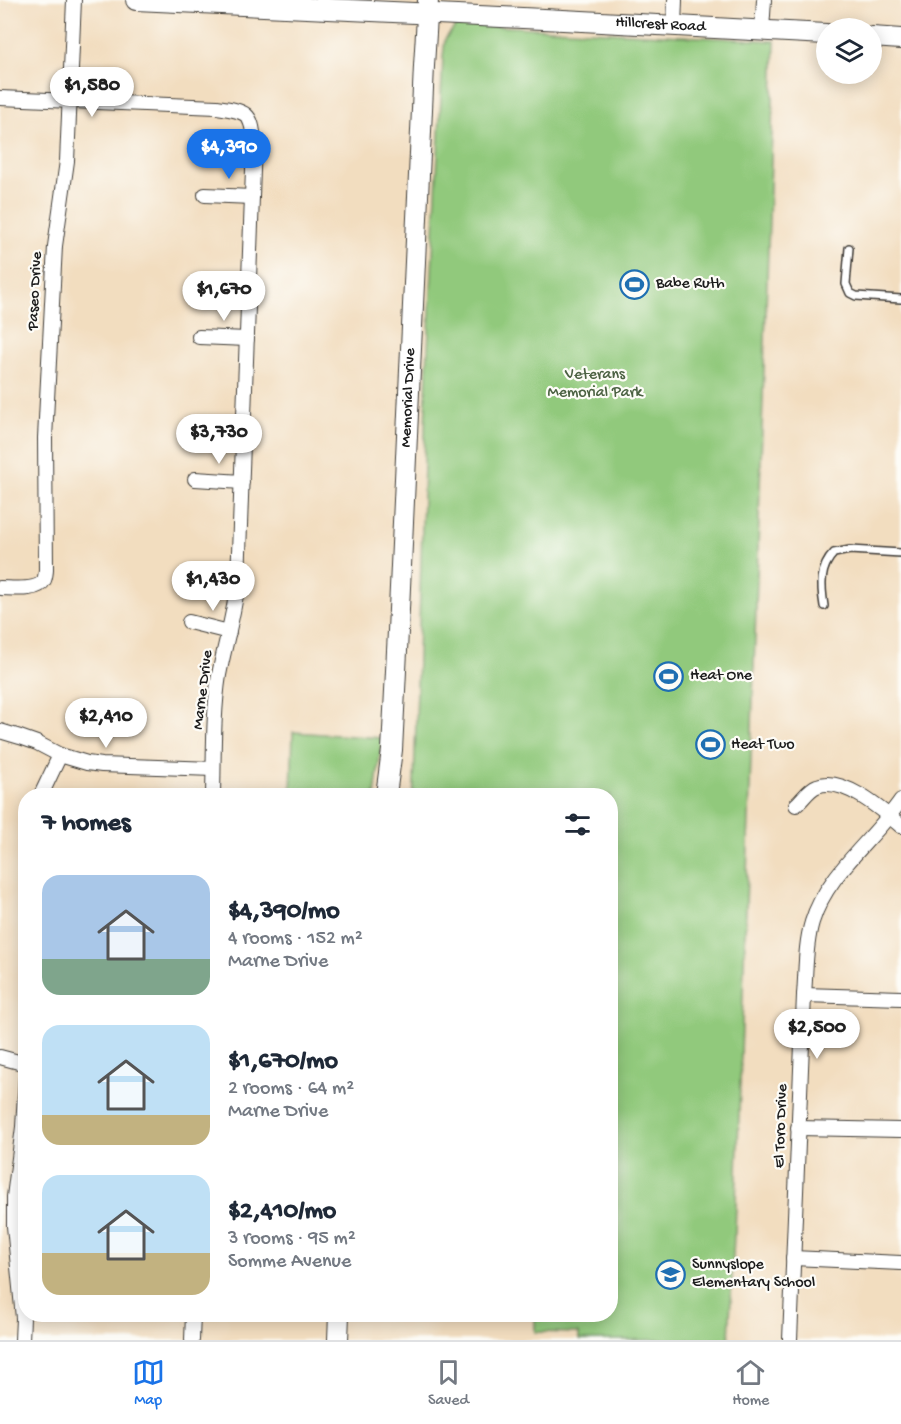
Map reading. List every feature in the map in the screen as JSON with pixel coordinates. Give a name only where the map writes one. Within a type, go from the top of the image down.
[{"type":"street","name":"Paseo Drive","points":[[0,588],[39,586],[46,570],[45,438],[55,246],[67,161],[74,0]]},
{"type":"street","name":"Hillcrest Road","points":[[136,0],[428,7],[674,26],[816,33]]},
{"type":"street","points":[[674,26],[675,0]]},
{"type":"street","points":[[762,30],[764,0]]},
{"type":"street","name":"Memorial Drive","points":[[387,788],[392,750],[398,642],[423,66],[428,7]]},
{"type":"street","points":[[882,38],[901,39]]},
{"type":"street","name":"Marne Drive","points":[[0,98],[232,109],[242,112],[253,128],[238,580],[236,603],[219,675],[213,788]]},
{"type":"street","points":[[205,195],[252,197]]},
{"type":"street","points":[[199,337],[247,339]]},
{"type":"street","points":[[195,479],[242,482]]},
{"type":"street","points":[[189,622],[229,632]]},
{"type":"street","points":[[0,731],[28,740],[60,755],[87,763],[213,770]]},
{"type":"street","points":[[44,788],[60,755]]},
{"type":"street","points":[[796,805],[816,786],[837,785],[859,795],[901,826]]},
{"type":"street","name":"El Toro Drive","points":[[790,1340],[808,938],[818,906],[837,877],[901,800]]},
{"type":"street","points":[[804,995],[901,998]]},
{"type":"street","points":[[0,1057],[18,1062]]},
{"type":"street","points":[[798,1128],[901,1130]]},
{"type":"street","points":[[18,1166],[14,1197],[14,1226],[18,1268]]},
{"type":"street","points":[[793,1258],[901,1263]]},
{"type":"street","points":[[22,1322],[22,1340]]},
{"type":"street","points":[[192,1340],[193,1322]]},
{"type":"street","points":[[338,1340],[339,1322]]},
{"type":"lane","points":[[849,248],[846,284],[850,293],[856,296],[901,299]]},
{"type":"lane","points":[[824,606],[822,579],[824,566],[834,553],[850,550],[901,553]]},
{"type":"green space","name":"Veterans Memorial Park","points":[[457,24],[775,41],[735,1234],[729,1340],[579,1340],[579,1333],[535,1332],[535,1322],[618,1322],[618,788],[414,788],[427,369],[445,39]]},
{"type":"green space","points":[[293,732],[382,738],[376,788],[291,788]]},
{"type":"place","name":"Babe Ruth","points":[[635,284]]},
{"type":"place","name":"Heat One","points":[[669,676]]},
{"type":"place","name":"Heat Two","points":[[710,745]]},
{"type":"place","name":"Sunnyslope Elementary School","points":[[671,1274]]}]
